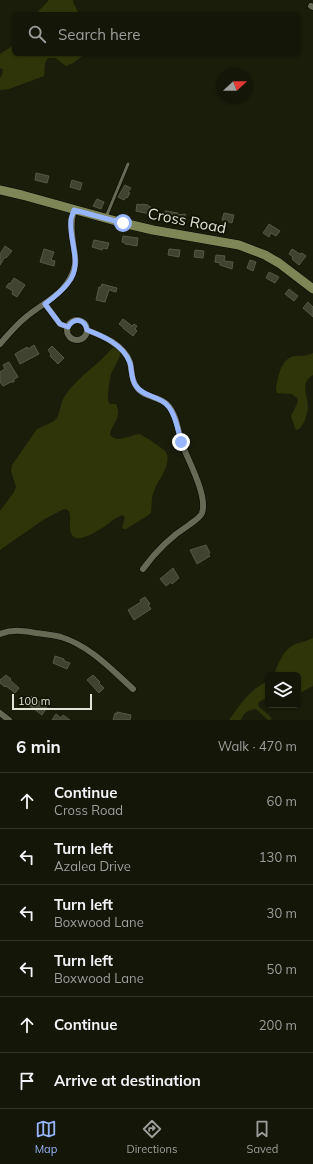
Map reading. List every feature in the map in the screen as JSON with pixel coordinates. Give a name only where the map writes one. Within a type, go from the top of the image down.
[{"type":"street","name":"Cross Road","points":[[0,190],[153,230],[239,245],[252,249],[279,263],[313,289]]},
{"type":"street","points":[[0,344],[26,317],[45,304],[68,283],[76,262],[71,219],[74,210]]},
{"type":"street","points":[[45,304],[60,324],[68,327]]},
{"type":"street","points":[[78,320],[83,322],[87,327],[87,330],[85,337],[76,340],[68,333],[68,327],[72,322],[78,320]]},
{"type":"street","points":[[87,330],[99,334],[122,350],[130,362],[136,387],[168,405],[176,422],[187,458],[196,476],[202,500],[203,511],[201,516],[164,543],[143,569]]},
{"type":"street","points":[[0,634],[14,630],[59,636],[71,640],[86,648],[98,657],[133,689]]},
{"type":"street","points":[[0,713],[9,720]]},
{"type":"lane","points":[[106,218],[128,164]]},
{"type":"green space","points":[[49,0],[73,0],[78,12],[38,12]]},
{"type":"green space","points":[[12,46],[12,56],[82,56],[66,66],[55,58],[48,58],[45,63],[44,76],[9,89],[0,90],[0,78],[3,70],[0,68],[0,54]]},
{"type":"green space","points":[[118,345],[120,349],[120,356],[111,374],[108,400],[110,404],[116,404],[118,414],[110,435],[113,438],[120,439],[139,434],[165,451],[168,460],[163,474],[155,487],[151,513],[126,529],[122,528],[125,517],[122,515],[93,534],[76,538],[72,535],[70,529],[70,516],[68,510],[64,509],[43,520],[0,550],[0,511],[16,487],[11,471],[12,465],[37,429],[56,419],[63,399],[71,388],[111,349]]},
{"type":"green space","points":[[313,353],[313,375],[309,378],[305,385],[308,410],[305,420],[301,427],[297,430],[291,416],[298,402],[297,398],[292,394],[277,393],[277,384],[282,367],[288,359],[295,356]]},
{"type":"green space","points":[[313,638],[313,686],[301,692],[301,672],[275,672],[287,650],[295,644]]},
{"type":"green space","points":[[265,683],[265,699],[260,701],[258,704],[259,707],[272,719],[268,720],[256,709],[246,712],[241,720],[229,720],[250,693]]},
{"type":"building","points":[[36,173],[49,176],[47,183],[35,180]]},
{"type":"building","points":[[72,180],[82,183],[80,190],[70,187]]},
{"type":"building","points":[[125,185],[131,188],[128,192],[130,193],[124,200],[118,197]]},
{"type":"building","points":[[97,199],[104,202],[101,209],[93,206]]},
{"type":"building","points":[[137,204],[148,205],[151,207],[150,214],[136,211]]},
{"type":"building","points":[[165,211],[178,213],[177,215],[185,214],[187,220],[181,221],[164,219]]},
{"type":"building","points":[[224,213],[234,215],[232,223],[222,220]]},
{"type":"building","points":[[269,224],[280,231],[276,236],[271,233],[269,237],[263,233]]},
{"type":"building","points":[[123,236],[138,238],[137,246],[122,242]]},
{"type":"building","points":[[94,240],[109,243],[107,249],[103,248],[102,250],[92,247]]},
{"type":"building","points":[[5,246],[12,251],[6,258],[5,257],[0,265],[0,254]]},
{"type":"building","points":[[44,249],[54,252],[51,260],[55,261],[54,266],[40,262]]},
{"type":"building","points":[[169,249],[180,250],[179,257],[168,255]]},
{"type":"building","points":[[292,249],[306,256],[299,265],[289,254]]},
{"type":"building","points":[[195,250],[204,251],[203,258],[194,257]]},
{"type":"building","points":[[216,255],[225,256],[224,261],[233,262],[232,269],[215,262]]},
{"type":"building","points":[[250,260],[256,262],[253,271],[247,268]]},
{"type":"building","points":[[269,272],[279,277],[275,283],[266,278]]},
{"type":"building","points":[[14,278],[25,285],[17,297],[12,294],[13,291],[6,287]]},
{"type":"building","points":[[102,284],[117,288],[116,292],[109,290],[105,302],[96,300],[99,287],[101,287]]},
{"type":"building","points":[[289,289],[298,296],[294,301],[285,294]]},
{"type":"building","points":[[308,302],[313,307],[313,317],[303,308]]},
{"type":"building","points":[[123,319],[132,326],[134,324],[137,326],[135,329],[137,331],[133,336],[119,324]]},
{"type":"building","points":[[34,345],[39,354],[20,364],[15,354]]},
{"type":"building","points":[[52,346],[64,358],[58,364],[50,356],[51,354],[48,350]]},
{"type":"building","points":[[9,362],[18,377],[14,379],[14,382],[3,386],[0,382],[0,372],[5,369],[3,365]]},
{"type":"building","points":[[206,545],[210,556],[197,564],[190,550]]},
{"type":"building","points":[[173,568],[179,578],[172,584],[171,582],[166,586],[160,579]]},
{"type":"building","points":[[145,597],[150,604],[148,605],[151,609],[134,620],[128,610],[141,602],[140,600]]},
{"type":"building","points":[[55,656],[70,663],[67,669],[53,663]]},
{"type":"building","points":[[6,675],[19,688],[15,693],[0,683],[0,680]]},
{"type":"building","points":[[93,675],[104,688],[99,693],[87,680]]},
{"type":"building","points":[[32,696],[47,707],[42,715],[26,703]]},
{"type":"building","points":[[117,712],[131,715],[130,720],[113,720],[115,713],[117,714]]},
{"type":"building","points":[[56,714],[61,718],[63,715],[70,720],[52,720]]},
{"type":"route","points":[[123,223],[74,210],[71,219],[76,262],[71,279],[45,304],[60,324],[68,327],[74,320],[81,321],[85,324],[87,330],[99,334],[122,350],[130,362],[136,387],[168,405],[176,422],[181,442]]}]
